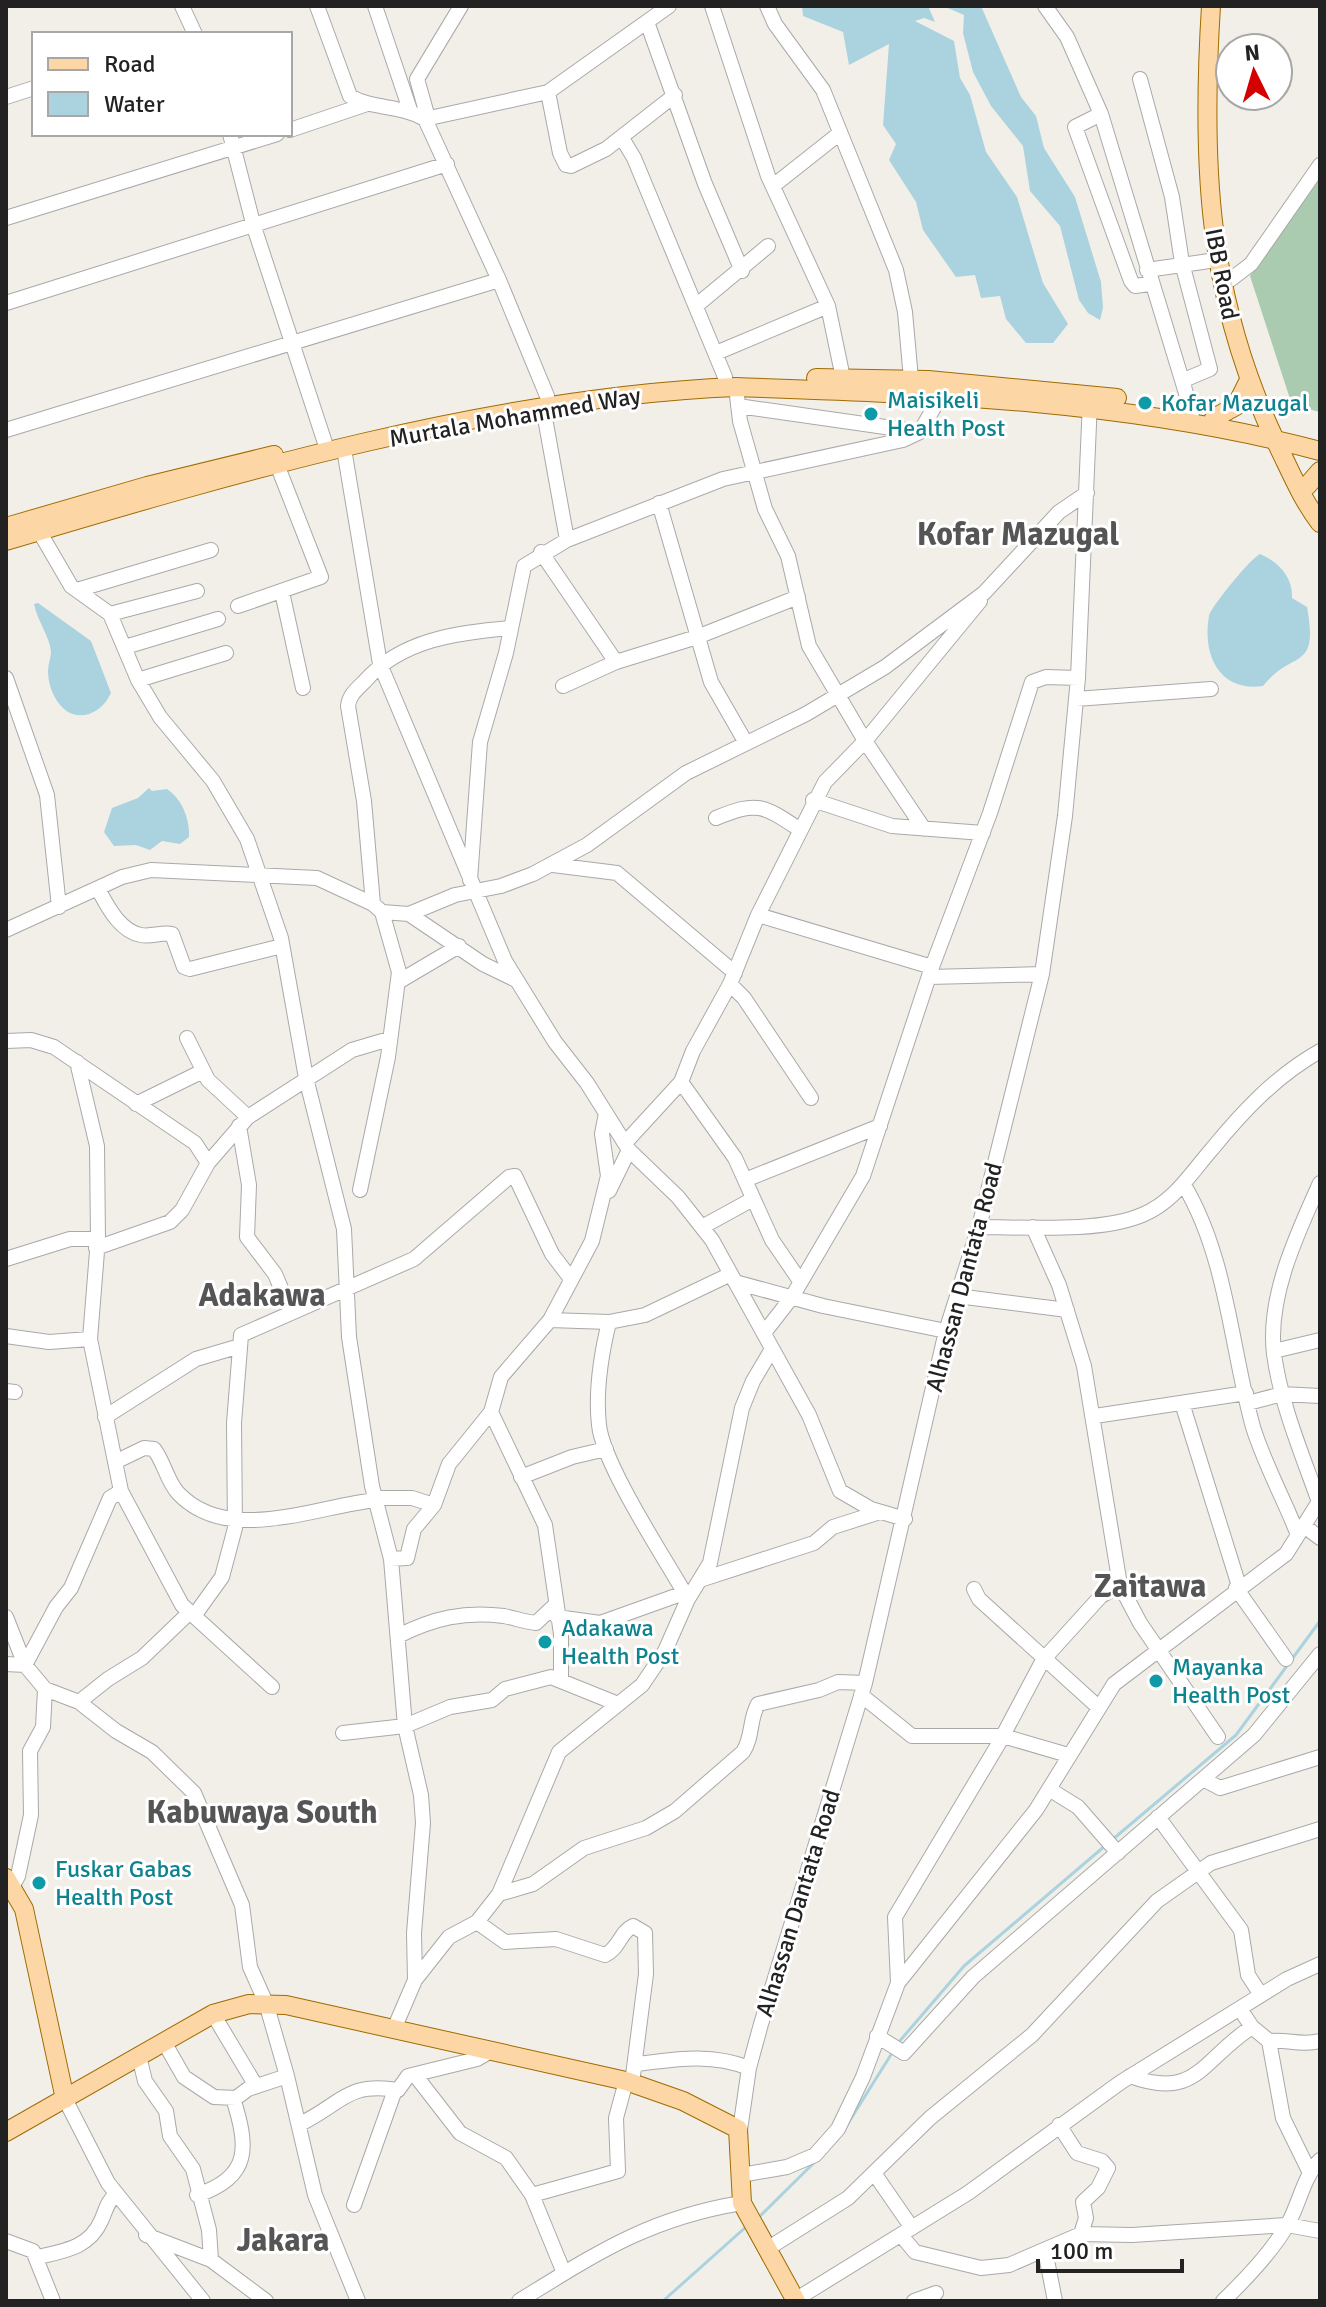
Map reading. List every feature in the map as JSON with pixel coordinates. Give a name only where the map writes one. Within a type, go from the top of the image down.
[{"type":"main road","name":"IBB Road","points":[[1211,6],[1207,125],[1209,206],[1216,260],[1249,380],[1320,508]]},
{"type":"main road","name":"IBB Road","points":[[1221,6],[1220,171],[1230,280],[1246,340],[1296,485],[1320,523]]},
{"type":"main road","name":"Murtala Mohammed Way","points":[[733,390],[843,378],[911,379],[1192,413],[1279,436],[1320,451]]},
{"type":"main road","points":[[1214,418],[1236,406],[1249,380]]},
{"type":"main road","name":"Murtala Mohammed Way","points":[[6,541],[344,449],[627,383],[733,390],[1090,400],[1279,436],[1320,438]]},
{"type":"main road","name":"Murtala Mohammed Way","points":[[6,527],[147,486],[325,443],[545,401]]},
{"type":"main road","points":[[1307,486],[1320,471]]},
{"type":"main road","points":[[10,1881],[24,1909],[65,2099]]},
{"type":"main road","points":[[6,2132],[213,2014],[249,2004],[266,2003],[394,2029],[629,2082],[683,2101],[740,2130],[741,2175],[754,2227],[795,2300]]},
{"type":"street","points":[[182,6],[194,32]]},
{"type":"street","points":[[317,6],[350,96],[367,104],[410,110],[426,118],[548,92],[669,6]]},
{"type":"street","points":[[375,6],[410,110]]},
{"type":"street","points":[[461,6],[417,79],[426,118],[499,280],[545,401],[567,540]]},
{"type":"street","points":[[712,6],[773,186],[828,306],[843,378]]},
{"type":"street","points":[[767,6],[775,24],[823,90],[896,270],[903,302],[911,379]]},
{"type":"street","points":[[1045,6],[1067,37],[1101,114],[1148,277],[1184,380],[1192,413]]},
{"type":"street","points":[[647,22],[705,184],[742,271]]},
{"type":"street","points":[[1140,79],[1172,197],[1182,263],[1210,369],[1184,380]]},
{"type":"street","points":[[6,97],[32,89]]},
{"type":"street","points":[[548,92],[560,153],[566,165],[606,149],[675,95]]},
{"type":"street","points":[[292,129],[367,104]]},
{"type":"street","points":[[1101,114],[1075,127],[1131,281],[1135,286],[1182,263],[1216,260]]},
{"type":"street","points":[[773,186],[840,133]]},
{"type":"street","points":[[6,218],[232,141],[264,136]]},
{"type":"street","points":[[622,138],[634,158],[733,390],[765,509],[788,556],[809,646],[865,741],[924,829]]},
{"type":"street","points":[[232,141],[254,227],[325,443]]},
{"type":"street","points":[[6,303],[447,164]]},
{"type":"street","points":[[1230,280],[1251,264],[1320,165]]},
{"type":"street","points":[[697,305],[742,271],[768,246]]},
{"type":"street","points":[[6,430],[499,280]]},
{"type":"street","points":[[716,353],[828,306]]},
{"type":"street","points":[[733,390],[920,432]]},
{"type":"street","points":[[471,888],[480,742],[510,628],[521,571],[541,552],[567,540],[723,479],[878,447],[920,432],[941,395]]},
{"type":"street","name":"Alhassan Dantata Road","points":[[740,2130],[749,2068],[863,1689],[905,1519],[946,1331],[979,1227],[1042,974],[1065,816],[1078,678],[1090,400]]},
{"type":"street","points":[[344,449],[380,664],[471,888],[516,980],[627,1147],[678,1197],[702,1227],[809,1415],[840,1491],[880,1512],[905,1519]]},
{"type":"street","points":[[238,606],[321,577],[278,467]]},
{"type":"street","points":[[409,914],[471,888],[501,886],[553,865],[630,816],[686,773],[838,696],[885,667],[984,593],[1059,512],[1087,493]]},
{"type":"street","points":[[659,503],[711,682],[746,743]]},
{"type":"street","points":[[39,531],[63,574],[77,590],[110,614],[138,680],[160,717],[213,781],[247,839],[262,876],[282,946],[306,1078],[341,1218],[349,1337],[376,1499],[391,1559],[405,1726],[416,1766],[423,1823],[414,1933],[415,1980]]},
{"type":"street","points":[[77,590],[211,550]]},
{"type":"street","points":[[541,552],[616,662]]},
{"type":"street","points":[[110,614],[197,591]]},
{"type":"street","points":[[282,592],[303,688]]},
{"type":"street","points":[[391,1559],[407,1558],[417,1523],[434,1505],[449,1464],[491,1412],[501,1377],[550,1320],[592,1241],[605,1198],[627,1147],[681,1082],[813,800],[825,782],[865,741],[979,605],[984,593]]},
{"type":"street","points":[[563,686],[616,662],[697,637],[798,597]]},
{"type":"street","points":[[125,647],[218,619]]},
{"type":"street","points":[[360,1190],[398,982],[397,957],[377,908],[348,706],[350,697],[380,664],[445,635],[510,628]]},
{"type":"street","points":[[138,680],[226,653]]},
{"type":"street","points":[[764,1333],[792,1297],[863,1176],[930,972],[983,833],[1032,682],[1046,677],[1078,678]]},
{"type":"street","points":[[6,678],[47,795],[59,907]]},
{"type":"street","points":[[1076,699],[1211,689]]},
{"type":"street","points":[[813,800],[892,826],[983,833]]},
{"type":"street","points":[[716,818],[747,805],[773,812],[799,829]]},
{"type":"street","points":[[553,865],[617,873],[732,978],[811,1098]]},
{"type":"street","points":[[6,930],[122,877],[151,870],[317,878],[377,908],[409,914],[483,964],[516,980]]},
{"type":"street","points":[[98,889],[109,909],[132,932],[172,934],[184,967],[190,969],[282,946]]},
{"type":"street","points":[[758,915],[930,972],[1042,974]]},
{"type":"street","points":[[398,982],[459,946]]},
{"type":"street","points":[[187,1038],[203,1071],[244,1122],[249,1185],[247,1237],[275,1274],[291,1312]]},
{"type":"street","points":[[6,1259],[55,1242],[97,1244],[170,1222],[182,1210],[208,1163],[244,1122],[352,1050],[389,1039]]},
{"type":"street","points":[[6,1041],[31,1040],[54,1047],[195,1143],[208,1163]]},
{"type":"street","points":[[979,1227],[1033,1227],[1139,1217],[1184,1185],[1249,1106],[1295,1065],[1320,1051]]},
{"type":"street","points":[[77,1062],[96,1134],[97,1244],[90,1339],[121,1491],[170,1587],[192,1614],[272,1687]]},
{"type":"street","points":[[136,1104],[203,1071]]},
{"type":"street","points":[[681,1082],[735,1158],[772,1240],[800,1281]]},
{"type":"street","points":[[605,1198],[608,1176],[601,1122],[606,1113]]},
{"type":"street","points":[[745,1180],[880,1126]]},
{"type":"street","points":[[79,1702],[142,1658],[192,1614],[222,1577],[236,1518],[234,1423],[241,1335],[347,1285],[414,1259],[500,1181],[515,1176],[552,1254],[571,1279]]},
{"type":"street","points":[[1184,1185],[1202,1222],[1254,1428],[1301,1530],[1320,1538]]},
{"type":"street","points":[[741,2175],[787,2167],[815,2155],[838,2129],[863,2077],[898,1983],[1049,1789],[1097,1706],[1114,1684],[1157,1648],[1286,1554],[1319,1501],[1282,1394],[1274,1351],[1279,1289],[1319,1189]]},
{"type":"street","points":[[702,1227],[753,1199]]},
{"type":"street","points":[[1033,1227],[1067,1310],[1095,1416],[1120,1585],[1157,1648],[1218,1737]]},
{"type":"street","points":[[550,1320],[609,1322],[645,1315],[733,1278],[792,1297],[946,1331]]},
{"type":"street","points":[[957,1296],[1067,1310]]},
{"type":"street","points":[[609,1322],[599,1364],[599,1426],[606,1449],[686,1596]]},
{"type":"street","points":[[7,1332],[49,1342],[90,1339]]},
{"type":"street","points":[[1274,1351],[1320,1340]]},
{"type":"street","points":[[105,1417],[196,1359],[240,1346]]},
{"type":"street","points":[[394,2029],[415,1980],[449,1937],[477,1922],[499,1894],[559,1752],[653,1671],[686,1596],[703,1579],[716,1544],[742,1408],[753,1381],[772,1349]]},
{"type":"street","points":[[1095,1416],[1182,1403],[1282,1394],[1320,1396]]},
{"type":"street","points":[[1182,1403],[1238,1587],[1286,1659]]},
{"type":"street","points":[[491,1412],[545,1525],[561,1634],[561,1678]]},
{"type":"street","points":[[115,1462],[144,1448],[154,1449],[178,1493],[205,1513],[236,1518],[269,1519],[376,1499],[412,1498],[434,1505]]},
{"type":"street","points":[[521,1477],[572,1457],[606,1449]]},
{"type":"street","points":[[25,1665],[56,1607],[71,1588],[110,1498],[121,1491]]},
{"type":"street","points":[[703,1579],[814,1543],[833,1527],[880,1512]]},
{"type":"street","points":[[898,1983],[895,1917],[1003,1736],[1043,1660],[1101,1596],[1120,1585]]},
{"type":"street","points":[[974,1589],[979,1599],[1043,1660],[1097,1706]]},
{"type":"street","points":[[398,1636],[434,1619],[460,1614],[484,1614],[536,1623],[556,1611],[600,1623],[686,1596]]},
{"type":"street","points":[[6,1617],[25,1665],[45,1689],[79,1702],[116,1731],[152,1752],[194,1793],[242,1905],[250,1967],[266,2003],[287,2076],[315,2195],[358,2301]]},
{"type":"street","points":[[877,2036],[897,2050],[1080,1882],[1112,1847],[1158,1817],[1254,1735],[1320,1654]]},
{"type":"street","points":[[6,1664],[25,1665]]},
{"type":"street","points":[[343,1733],[405,1726],[450,1707],[492,1700],[505,1689],[541,1679],[561,1678],[618,1704]]},
{"type":"street","points":[[499,1894],[533,1884],[584,1848],[646,1828],[675,1811],[743,1752],[749,1742],[753,1713],[758,1704],[796,1697],[838,1682],[863,1689],[912,1736],[1003,1736],[1068,1755]]},
{"type":"street","points":[[10,1881],[31,1815],[30,1751],[43,1727],[45,1689]]},
{"type":"street","points":[[1203,1779],[1220,1788],[1320,1757]]},
{"type":"street","points":[[1049,1789],[1078,1807],[1112,1847]]},
{"type":"street","points":[[1158,1817],[1241,1930],[1248,1975],[1261,1995]]},
{"type":"street","points":[[519,2301],[642,2229],[703,2209],[754,2227],[848,2198],[930,2118],[1032,2035],[1157,1901],[1211,1863],[1320,1829]]},
{"type":"street","points":[[477,1922],[505,1942],[556,1939],[605,1955],[615,1950],[628,1928],[640,1928],[648,1945],[637,2064],[616,2118],[618,2171],[532,2195]]},
{"type":"street","points":[[795,2300],[980,2185],[1130,2076],[1261,1995],[1320,1964]]},
{"type":"street","points":[[1229,2300],[1287,2225],[1315,2165],[1283,2118],[1269,2041],[1252,2027],[1240,2009]]},
{"type":"street","points":[[213,2014],[256,2086]]},
{"type":"street","points":[[1130,2076],[1149,2083],[1181,2083],[1201,2072],[1221,2048],[1252,2027]]},
{"type":"street","points":[[1269,2041],[1290,2040],[1303,2045],[1320,2041]]},
{"type":"street","points":[[164,2042],[174,2065],[199,2090],[214,2097],[233,2098],[256,2086],[287,2076]]},
{"type":"street","points":[[300,2124],[353,2090],[383,2087],[400,2090],[406,2077],[477,2059],[489,2052]]},
{"type":"street","points":[[139,2056],[150,2091],[166,2111],[170,2136],[193,2169],[197,2195],[209,2230],[211,2260]]},
{"type":"street","points":[[637,2064],[697,2056],[729,2060],[749,2068]]},
{"type":"street","points":[[415,2075],[460,2133],[501,2153],[532,2195],[564,2273]]},
{"type":"street","points":[[354,2205],[395,2090]]},
{"type":"street","points":[[197,2195],[222,2185],[241,2165],[244,2140],[233,2098]]},
{"type":"street","points":[[65,2099],[116,2194],[203,2301]]},
{"type":"street","points":[[1059,2125],[1077,2153],[1102,2161],[1108,2168],[1098,2188],[1083,2202],[1086,2218],[1081,2234]]},
{"type":"street","points":[[874,2173],[907,2231],[915,2252],[981,2268],[1009,2265],[1081,2234],[1132,2235],[1287,2225],[1320,2231]]},
{"type":"street","points":[[38,2257],[82,2245],[95,2233],[108,2201],[116,2194]]},
{"type":"street","points":[[146,2234],[211,2260],[266,2301]]},
{"type":"street","points":[[6,2241],[33,2251],[38,2257],[53,2301]]},
{"type":"street","points":[[1045,2250],[1055,2301]]},
{"type":"street","points":[[914,2301],[936,2293]]},
{"type":"green space","points":[[1320,179],[1320,412],[1292,405],[1250,276]]},
{"type":"water","points":[[802,6],[928,6],[935,22],[924,18],[915,21],[954,41],[960,78],[970,95],[986,152],[1017,197],[1043,283],[1068,324],[1053,343],[1026,343],[1006,319],[1000,296],[981,298],[975,275],[956,277],[923,230],[916,202],[889,160],[896,144],[883,125],[889,44],[849,65],[843,32],[803,16]]},
{"type":"water","points":[[943,6],[981,6],[1021,97],[1036,116],[1044,148],[1075,197],[1101,282],[1103,308],[1100,320],[1088,313],[1079,300],[1060,226],[1030,191],[1023,146],[991,106],[973,72],[963,33],[964,15]]},
{"type":"water","points":[[1260,554],[1284,571],[1292,598],[1307,607],[1309,642],[1301,657],[1274,674],[1263,686],[1248,686],[1235,683],[1217,668],[1208,645],[1209,616],[1240,573]]},
{"type":"water","points":[[38,603],[91,641],[111,693],[102,706],[89,714],[72,714],[54,696],[48,671],[50,646],[34,604]]},
{"type":"water","points":[[149,788],[152,791],[167,789],[177,798],[186,817],[189,837],[180,844],[162,841],[150,850],[136,845],[114,846],[104,832],[112,808],[138,798]]},
{"type":"waterway","points":[[1112,1840],[1236,1735],[1320,1621]]},
{"type":"waterway","points":[[898,2043],[964,1966],[1106,1845]]},
{"type":"waterway","points":[[847,2125],[892,2053]]},
{"type":"waterway","points":[[759,2217],[836,2141]]},
{"type":"waterway","points":[[663,2301],[747,2226]]},
{"type":"place","name":"Kofar Mazugal","points":[[1145,403]]},
{"type":"place","name":"Maisikeli Health Post","points":[[871,414]]},
{"type":"place","name":"Adakawa Health Post","points":[[545,1642]]},
{"type":"place","name":"Mayanka Health Post","points":[[1156,1681]]},
{"type":"place","name":"Fuskar Gabas Health Post","points":[[39,1883]]},
{"type":"district","name":"Kofar Mazugal","points":[[1018,534]]},
{"type":"district","name":"Adakawa","points":[[262,1295]]},
{"type":"district","name":"Zaitawa","points":[[1150,1586]]},
{"type":"district","name":"Kabuwaya South","points":[[262,1812]]},
{"type":"district","name":"Jakara","points":[[283,2240]]}]
